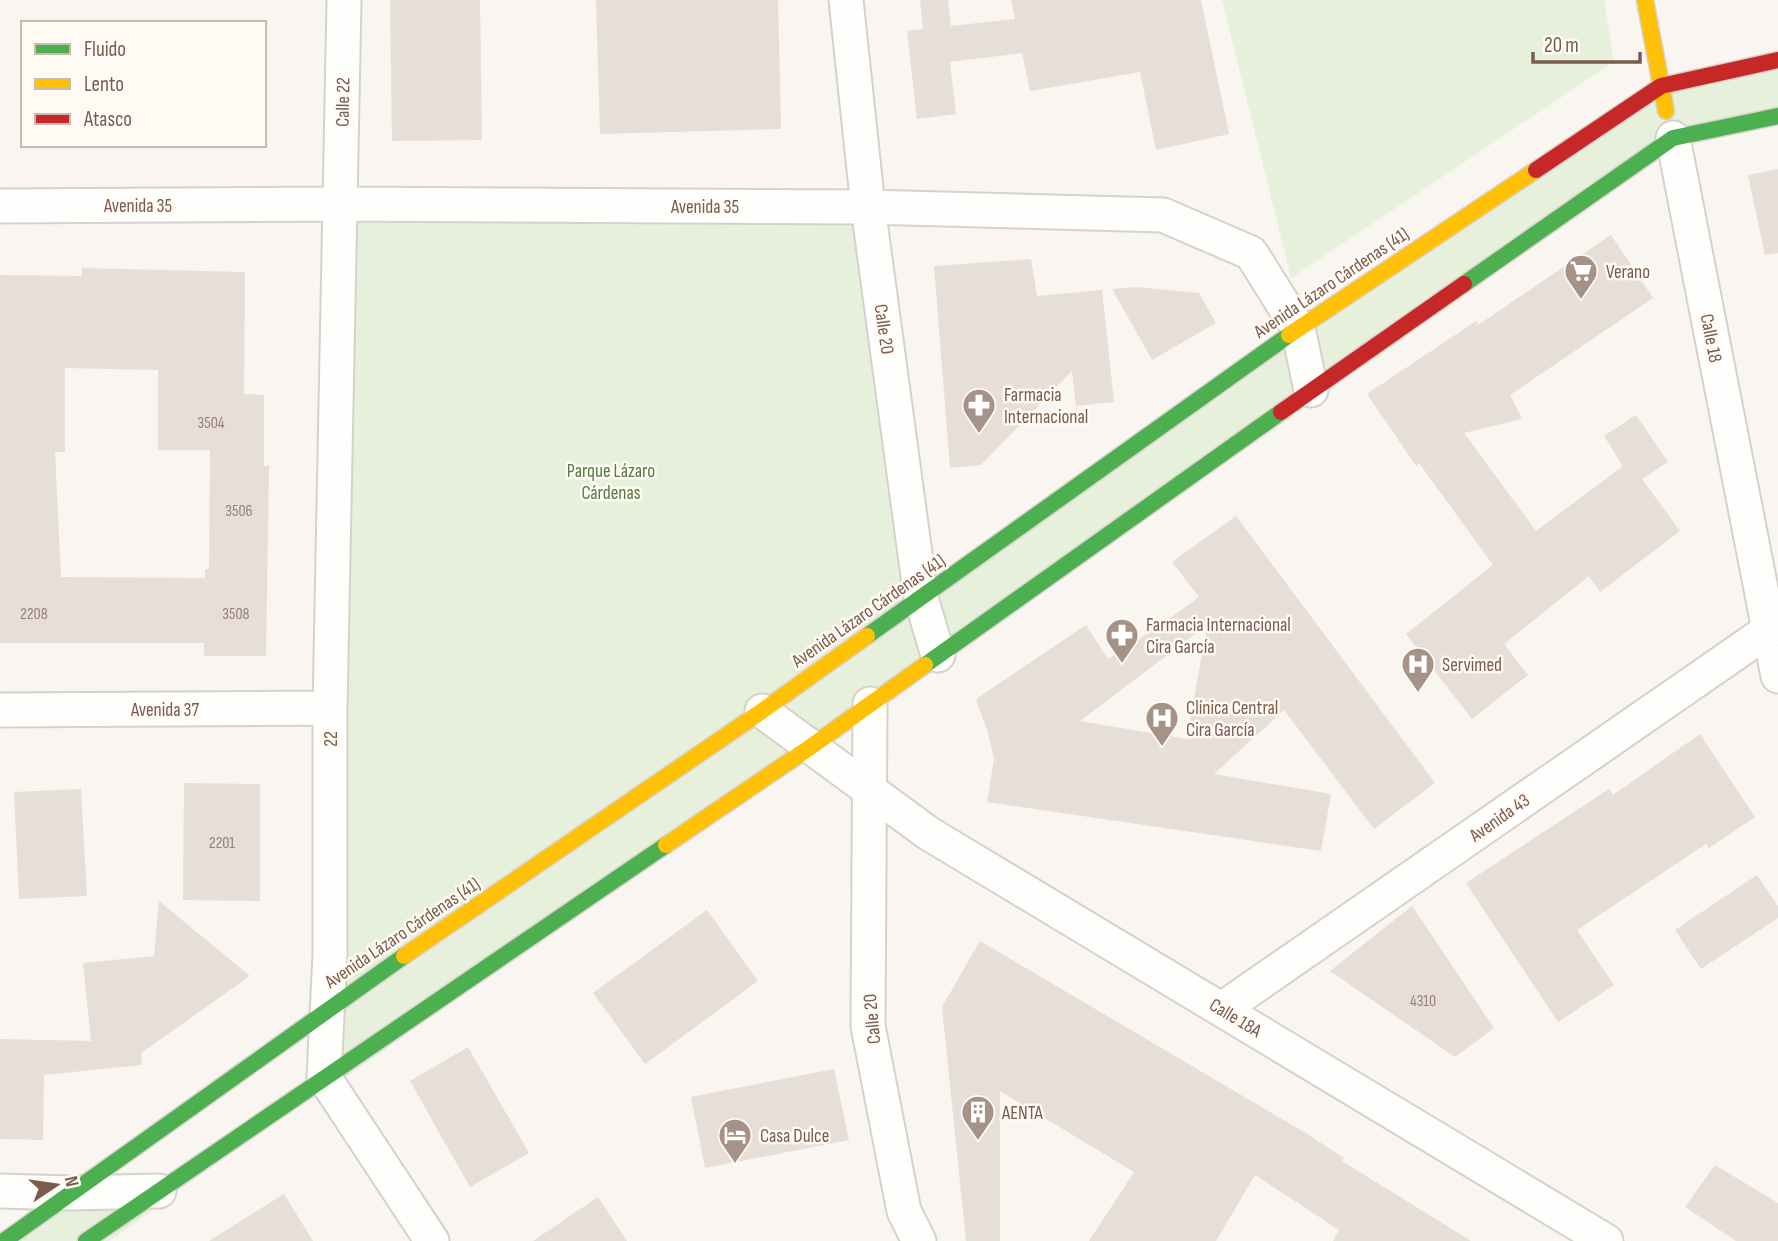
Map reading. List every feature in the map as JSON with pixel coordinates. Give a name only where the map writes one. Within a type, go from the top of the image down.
[{"type":"main road","name":"Calle 18","points":[[1645,0],[1673,138]]},
{"type":"main road","name":"Avenida Lázaro Cárdenas (41)","points":[[4,1241],[327,1009],[762,712],[1298,328],[1661,86],[1778,60]]},
{"type":"main road","points":[[86,1241],[809,748],[1311,390],[1673,138],[1778,116]]},
{"type":"street","name":"Calle 22","points":[[341,204],[344,0]]},
{"type":"street","name":"Calle 20","points":[[846,0],[868,207],[921,598],[938,655]]},
{"type":"street","name":"Calle 18","points":[[1673,138],[1774,629],[1778,676]]},
{"type":"street","name":"Avenida 35","points":[[0,206],[341,204],[868,207],[1163,215],[1251,253],[1298,328],[1311,390]]},
{"type":"street","name":"22","points":[[324,1077],[330,954],[330,708],[341,204]]},
{"type":"street","name":"Avenida 43","points":[[1222,1009],[1774,629]]},
{"type":"street","name":"Calle 20","points":[[870,704],[868,1026],[904,1211],[919,1241]]},
{"type":"street","name":"Avenida 37","points":[[0,710],[330,708]]},
{"type":"street","points":[[762,712],[868,791]]},
{"type":"street","name":"Calle 18A","points":[[868,791],[928,832],[1606,1241]]},
{"type":"street","points":[[324,1077],[432,1241]]},
{"type":"street","points":[[0,1191],[159,1191]]},
{"type":"green space","points":[[1222,0],[1604,0],[1614,62],[1291,278]]},
{"type":"green space","name":"Parque Lázaro Cárdenas","points":[[1778,60],[1778,116],[1672,138],[329,1089],[341,204],[868,207],[921,597],[1661,86]]},
{"type":"green space","points":[[73,1199],[169,1199],[109,1241],[13,1241]]},
{"type":"building","points":[[390,0],[480,0],[482,140],[392,141]]},
{"type":"building","points":[[596,0],[778,0],[781,129],[600,134]]},
{"type":"building","points":[[920,0],[948,0],[951,26],[1015,19],[1011,0],[1201,0],[1229,134],[1156,150],[1140,72],[1030,91],[1022,53],[950,62],[956,114],[917,119],[907,31],[923,29]]},
{"type":"building","points":[[1778,169],[1778,253],[1765,255],[1748,175]]},
{"type":"building","points":[[1611,235],[1653,298],[1510,395],[1522,419],[1464,433],[1536,531],[1623,466],[1604,436],[1636,415],[1668,462],[1642,479],[1680,531],[1600,592],[1589,576],[1504,644],[1528,675],[1472,719],[1406,634],[1493,565],[1419,463],[1416,466],[1367,394],[1476,321],[1478,325]]},
{"type":"building","points":[[1031,259],[1037,296],[1102,290],[1114,402],[1076,406],[1072,371],[981,465],[950,468],[934,266]]},
{"type":"building","points":[[82,268],[245,272],[244,394],[264,395],[264,466],[269,466],[266,656],[204,656],[204,643],[0,643],[0,275],[82,276]],"holes":[[[65,368],[158,370],[158,450],[210,450],[209,569],[205,569],[205,578],[61,577],[55,452],[65,452]]]},
{"type":"building","points":[[1136,287],[1199,293],[1216,323],[1152,360],[1112,289]]},
{"type":"building","points":[[1236,516],[1435,783],[1374,829],[1284,710],[1214,774],[1331,794],[1321,851],[987,802],[994,759],[976,699],[1086,625],[1108,659],[1156,628],[1199,597],[1172,562]],"holes":[[[1207,625],[1187,739],[1080,721]]]},
{"type":"building","points":[[1700,734],[1755,817],[1709,848],[1706,844],[1577,930],[1614,985],[1558,1022],[1466,883],[1609,789],[1613,795]]},
{"type":"building","points":[[184,783],[260,784],[260,901],[183,900]]},
{"type":"building","points":[[81,789],[87,896],[19,899],[14,792]]},
{"type":"building","points":[[1757,875],[1778,906],[1778,918],[1701,969],[1675,930]]},
{"type":"building","points":[[159,901],[250,976],[141,1053],[142,1065],[44,1075],[43,1140],[0,1139],[0,1039],[91,1041],[83,963],[154,956]]},
{"type":"building","points":[[1412,906],[1494,1028],[1455,1057],[1330,971]]},
{"type":"building","points":[[707,910],[758,981],[645,1064],[593,993]]},
{"type":"building","points":[[980,941],[1309,1135],[1344,1158],[1342,1161],[1471,1241],[1333,1241],[1339,1230],[1255,1175],[1216,1241],[1089,1241],[1134,1172],[1000,1091],[1000,1241],[966,1241],[942,1007]]},
{"type":"building","points":[[468,1047],[529,1153],[470,1187],[410,1081]]},
{"type":"building","points":[[834,1069],[849,1140],[705,1168],[691,1097]]},
{"type":"building","points":[[1715,1165],[1778,1203],[1778,1241],[1736,1241],[1685,1207]]},
{"type":"building","points":[[284,1194],[313,1241],[209,1241]]},
{"type":"building","points":[[598,1197],[627,1241],[533,1241]]},
{"type":"traffic: fast","points":[[1464,284],[1673,138],[1778,116]]},
{"type":"traffic: fast","points":[[867,636],[1289,335]]},
{"type":"traffic: fast","points":[[925,665],[1281,412]]},
{"type":"traffic: fast","points":[[86,1241],[666,845]]},
{"type":"traffic: fast","points":[[4,1241],[404,956]]},
{"type":"traffic: slow","points":[[1645,0],[1666,111]]},
{"type":"traffic: slow","points":[[1289,335],[1536,170]]},
{"type":"traffic: slow","points":[[404,956],[867,636]]},
{"type":"traffic: slow","points":[[666,845],[925,665]]},
{"type":"traffic: jam","points":[[1536,170],[1661,86],[1778,60]]},
{"type":"traffic: jam","points":[[1281,412],[1464,284]]},
{"type":"place","name":"Verano","points":[[1581,301]]},
{"type":"place","name":"Farmacia Internacional","points":[[979,435]]},
{"type":"place","name":"Farmacia Internacional Cira García","points":[[1122,665]]},
{"type":"place","name":"Servimed","points":[[1418,694]]},
{"type":"place","name":"Clínica Central Cira García","points":[[1162,748]]},
{"type":"place","name":"AENTA","points":[[978,1142]]},
{"type":"place","name":"Casa Dulce","points":[[735,1165]]}]
